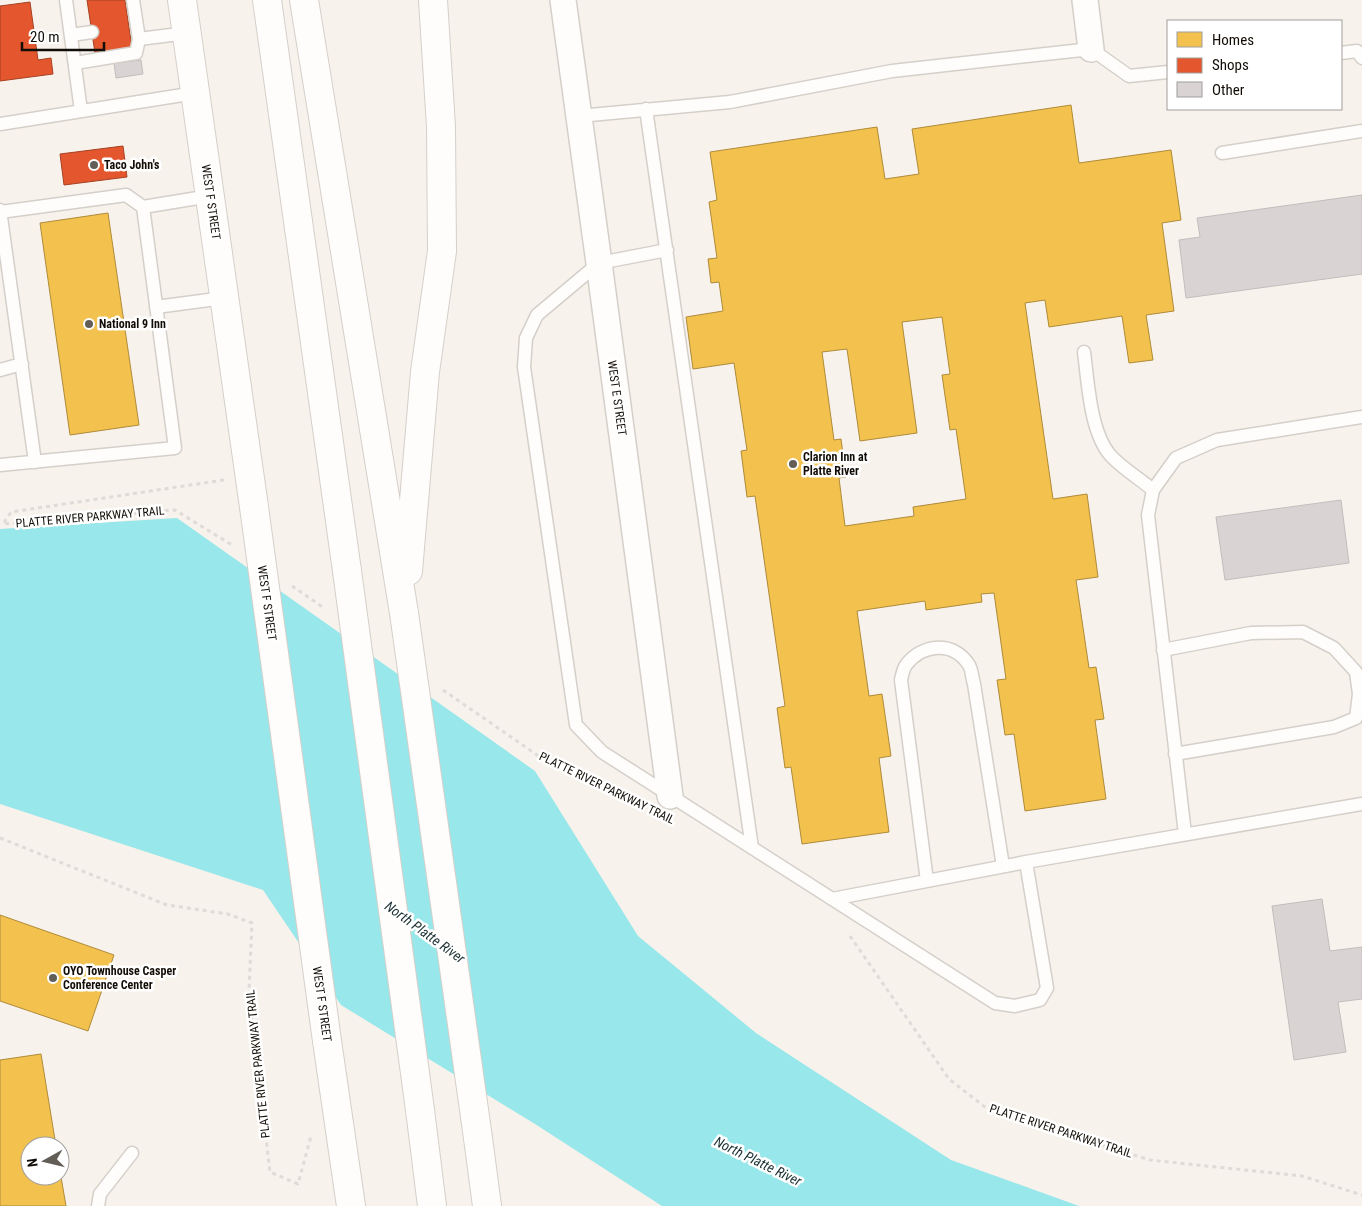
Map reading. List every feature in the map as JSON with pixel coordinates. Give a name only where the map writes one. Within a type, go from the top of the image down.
[{"type":"main road","name":"WEST F STREET","points":[[182,0],[351,1206]]},
{"type":"main road","points":[[267,0],[347,571],[432,1206]]},
{"type":"main road","points":[[304,0],[404,613],[487,1206]]},
{"type":"main road","points":[[404,613],[425,372],[442,251],[442,127],[433,0]]},
{"type":"main road","points":[[428,1174],[428,1206]]},
{"type":"street","name":"WEST E STREET","points":[[562,0],[599,263],[662,804]]},
{"type":"street","points":[[1085,0],[1091,49]]},
{"type":"lane","points":[[70,0],[66,0],[81,112]]},
{"type":"lane","points":[[75,63],[136,53],[139,39],[133,25],[133,0]]},
{"type":"lane","points":[[71,35],[92,32]]},
{"type":"lane","points":[[139,39],[187,33]]},
{"type":"lane","points":[[578,116],[730,102],[892,72],[1091,49],[1129,76],[1167,72]]},
{"type":"lane","points":[[1342,53],[1357,51],[1362,58]]},
{"type":"lane","points":[[0,124],[195,93]]},
{"type":"lane","points":[[646,109],[752,848]]},
{"type":"lane","points":[[1222,153],[1362,131]]},
{"type":"lane","points":[[36,462],[0,211],[126,196],[143,207],[210,196]]},
{"type":"lane","points":[[0,465],[175,448],[143,207]]},
{"type":"lane","points":[[666,250],[599,263],[538,315],[526,338],[524,367],[576,725],[602,752],[662,804],[752,848],[995,1003],[1015,1006],[1040,1000],[1047,988],[1026,862]]},
{"type":"lane","points":[[156,307],[224,298]]},
{"type":"lane","points":[[1084,352],[1093,412],[1100,438],[1110,456],[1153,490]]},
{"type":"lane","points":[[0,370],[22,364]]},
{"type":"lane","points":[[1185,834],[1148,515],[1153,490],[1176,458],[1217,440],[1362,417]]},
{"type":"lane","points":[[1163,650],[1251,633],[1303,632],[1334,648],[1356,672],[1359,694],[1356,718],[1334,727],[1175,754]]},
{"type":"lane","points":[[927,881],[901,680],[904,666],[924,650],[942,648],[956,652],[969,666],[974,684],[1003,866]]},
{"type":"lane","points":[[832,899],[1003,866],[1362,804]]},
{"type":"lane","points":[[98,1206],[100,1194],[132,1153]]},
{"type":"path","name":"PLATTE RIVER PARKWAY TRAIL","points":[[230,479],[11,512],[3,524],[175,510],[238,549]]},
{"type":"path","points":[[287,583],[328,611]]},
{"type":"path","name":"PLATTE RIVER PARKWAY TRAIL","points":[[442,689],[540,757],[662,804]]},
{"type":"path","name":"PLATTE RIVER PARKWAY TRAIL","points":[[0,838],[167,905],[228,914],[252,923],[249,991],[270,1172],[298,1184],[313,1129]]},
{"type":"path","name":"PLATTE RIVER PARKWAY TRAIL","points":[[847,931],[949,1079],[990,1111],[1150,1160],[1302,1176],[1362,1195]]},
{"type":"water","name":"North Platte River","points":[[177,518],[535,771],[638,936],[756,1033],[951,1160],[1079,1206],[662,1206],[535,1124],[341,1005],[263,890],[0,804],[0,529]]},
{"type":"building: Homes","name":"Clarion Inn at Platte River","points":[[1071,105],[1079,163],[1171,150],[1181,220],[1162,223],[1174,311],[1146,315],[1153,360],[1129,363],[1122,316],[1049,327],[1045,300],[1025,303],[1053,499],[1087,494],[1098,577],[1076,580],[1089,668],[1096,667],[1104,719],[1095,720],[1106,799],[1025,811],[1014,734],[1005,735],[997,680],[1006,679],[994,593],[981,594],[982,602],[926,610],[925,601],[857,611],[869,696],[882,694],[891,756],[879,758],[889,832],[802,844],[791,767],[785,768],[777,708],[785,706],[755,496],[747,497],[741,451],[747,450],[734,363],[693,369],[686,317],[723,311],[719,282],[711,283],[708,259],[717,258],[709,202],[717,200],[710,152],[877,127],[885,179],[919,174],[912,129]],"holes":[[[942,317],[950,374],[942,375],[950,430],[956,429],[966,499],[913,507],[914,516],[845,526],[839,478],[846,477],[841,439],[834,440],[822,352],[847,349],[860,441],[917,433],[902,322]]]},
{"type":"building: Homes","name":"National 9 Inn","points":[[108,213],[139,425],[70,435],[40,223]]},
{"type":"building: Homes","name":"OYO Townhouse Casper Conference Center","points":[[0,915],[114,955],[88,1031],[0,1001]]},
{"type":"building: Homes","points":[[41,1054],[54,1136],[20,1136],[20,1186],[63,1186],[66,1206],[0,1206],[0,1060]]},
{"type":"building: Shops","points":[[87,0],[125,0],[132,48],[95,53]]},
{"type":"building: Shops","points":[[30,2],[38,60],[51,58],[53,74],[0,81],[0,6]]},
{"type":"building: Shops","name":"Taco John's","points":[[123,146],[127,177],[64,185],[60,154]]},
{"type":"building: Other","points":[[141,60],[143,74],[116,78],[114,63]]},
{"type":"building: Other","points":[[1362,195],[1362,274],[1186,298],[1179,240],[1200,237],[1197,218]]},
{"type":"building: Other","points":[[1341,500],[1349,563],[1225,580],[1216,517]]},
{"type":"building: Other","points":[[1322,899],[1330,951],[1362,947],[1362,999],[1338,1002],[1346,1052],[1294,1060],[1272,906]]},
{"type":"place","name":"Taco John's","points":[[94,165]]},
{"type":"place","name":"National 9 Inn","points":[[89,324]]},
{"type":"place","name":"Clarion Inn at Platte River","points":[[793,464]]},
{"type":"place","name":"OYO Townhouse Casper Conference Center","points":[[53,978]]}]
